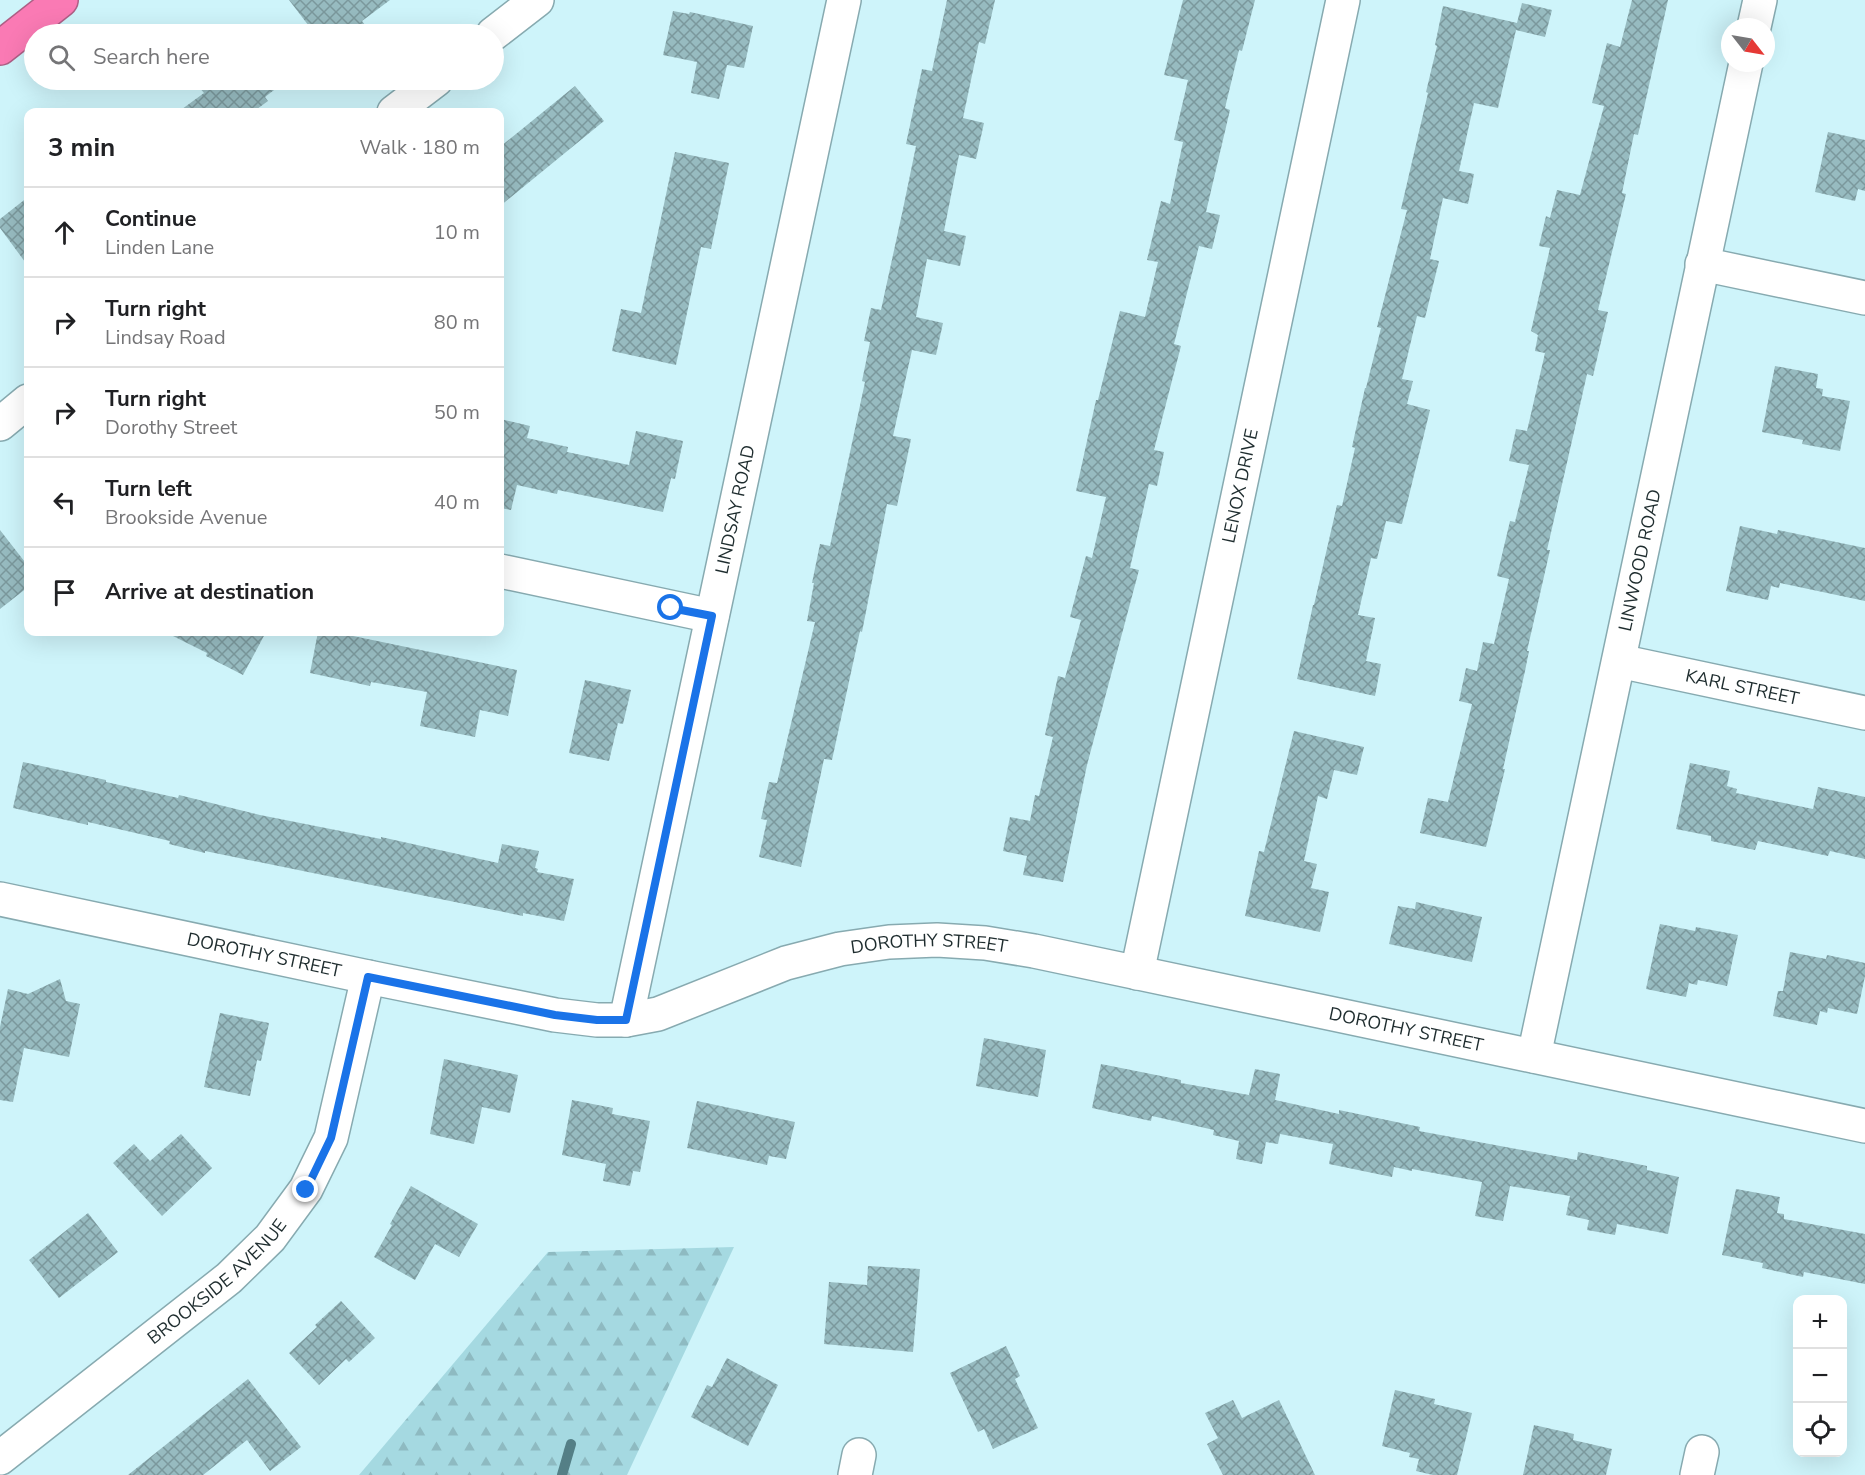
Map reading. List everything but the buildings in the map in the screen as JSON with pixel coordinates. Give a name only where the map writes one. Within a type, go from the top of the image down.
[{"type":"highway","points":[[30,24],[61,0]]},
{"type":"highway","points":[[0,48],[24,29]]},
{"type":"street","points":[[504,26],[537,0]]},
{"type":"street","name":"LINDSAY ROAD","points":[[626,1020],[844,0]]},
{"type":"street","name":"LENOX DRIVE","points":[[1137,973],[1343,0]]},
{"type":"street","points":[[1756,18],[1760,0]]},
{"type":"street","name":"LINWOOD ROAD","points":[[1534,1056],[1744,72]]},
{"type":"street","points":[[399,108],[423,90]]},
{"type":"street","points":[[1702,264],[1865,298]]},
{"type":"street","points":[[0,424],[24,404]]},
{"type":"street","points":[[504,572],[712,616]]},
{"type":"street","name":"KARL STREET","points":[[1619,661],[1865,713]]},
{"type":"street","name":"DOROTHY STREET","points":[[0,899],[555,1015],[597,1020],[626,1020],[658,1014],[786,963],[840,949],[889,942],[937,940],[985,943],[1865,1126]]},
{"type":"street","name":"BROOKSIDE AVENUE","points":[[0,1458],[229,1278],[270,1238],[306,1190],[331,1138],[368,977]]},
{"type":"green space","points":[[734,1247],[627,1475],[359,1475],[548,1252]]},
{"type":"waterway","points":[[562,1475],[571,1444]]},
{"type":"route","points":[[306,1190],[331,1138],[368,977],[555,1015],[597,1020],[626,1020],[712,616],[671,608]]}]
